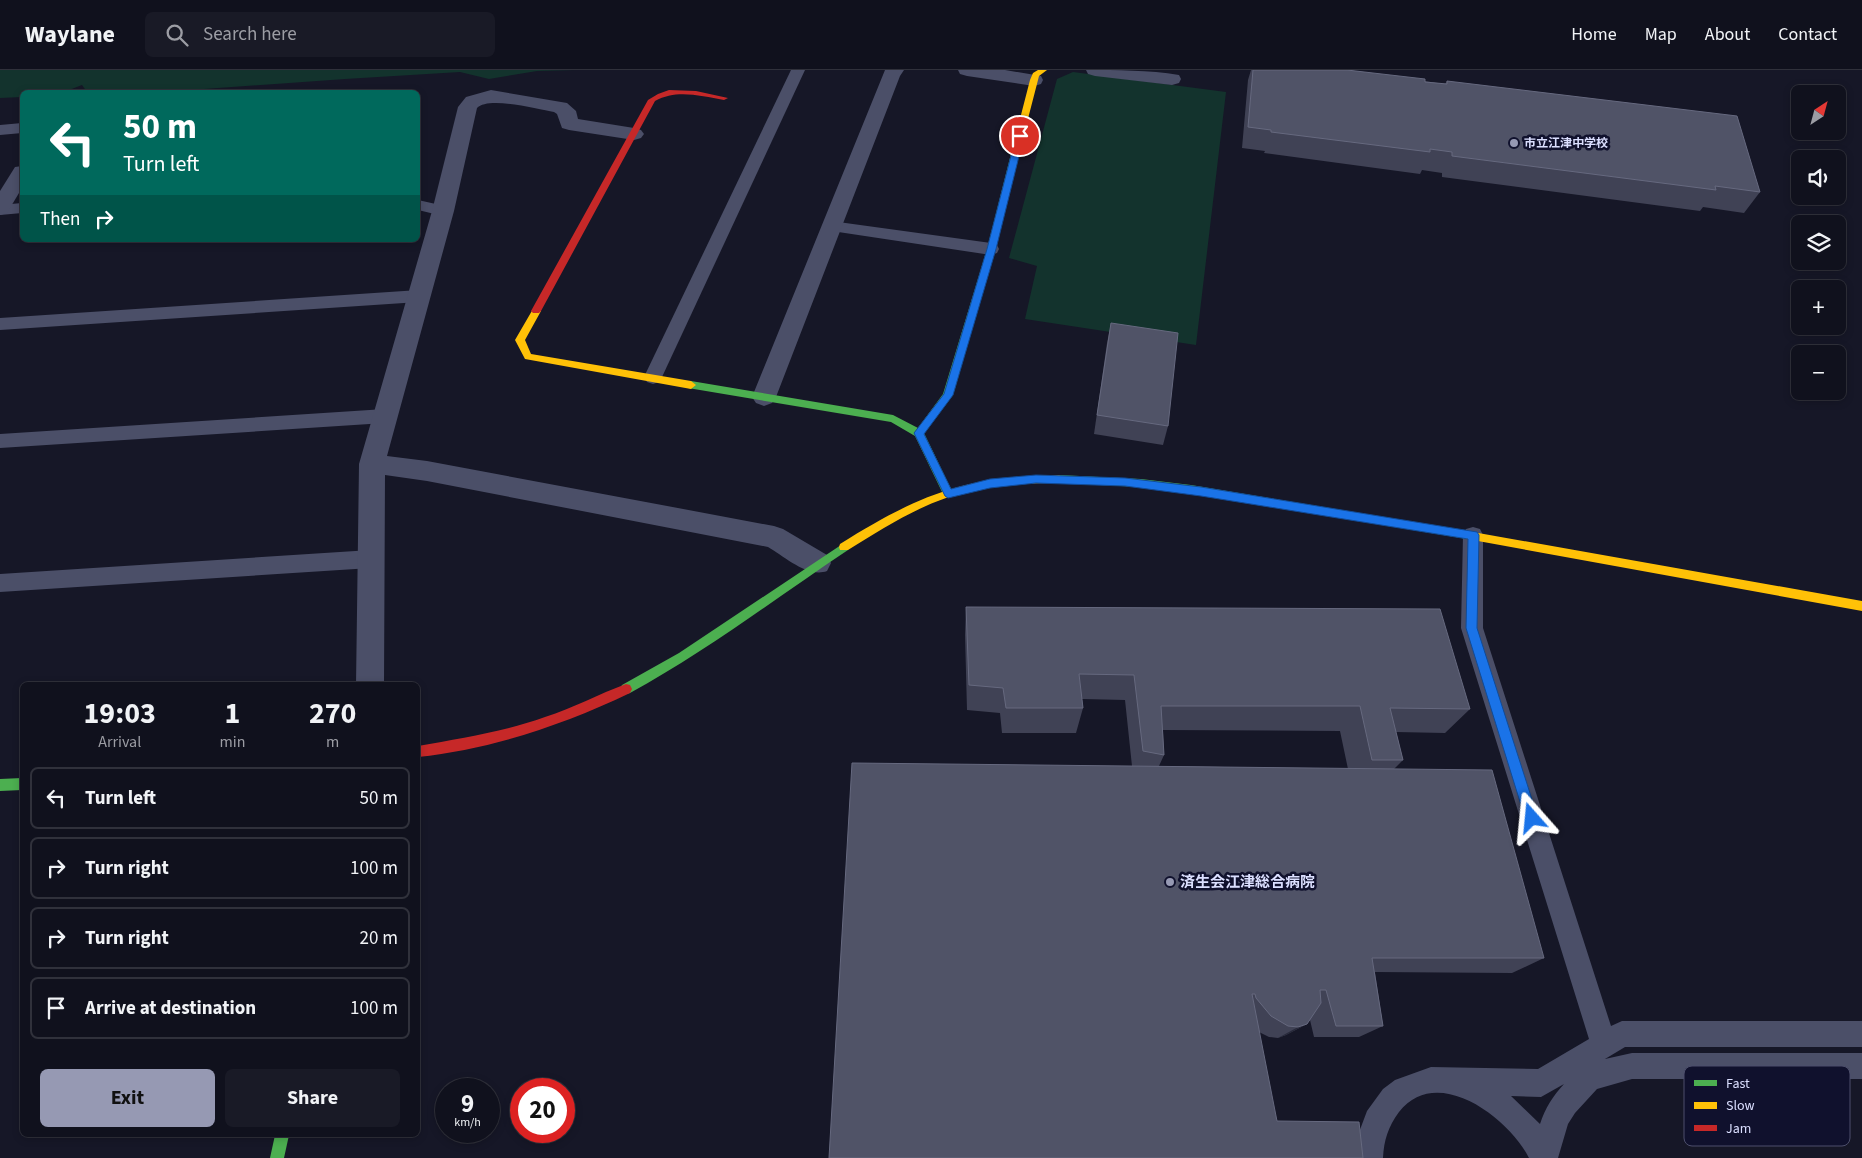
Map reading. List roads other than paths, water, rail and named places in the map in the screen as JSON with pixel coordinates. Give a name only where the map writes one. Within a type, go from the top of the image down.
[{"type":"street","points":[[764,397],[891,75],[895,70]]},
{"type":"street","points":[[919,433],[948,395],[1039,75],[967,70]]},
{"type":"street","points":[[1096,70],[1172,79]]},
{"type":"street","points":[[724,98],[674,91],[662,93],[652,100],[520,340],[528,357],[893,419],[906,424],[919,433],[948,494]]},
{"type":"street","points":[[370,682],[372,464],[443,211],[468,107],[480,97],[491,96],[560,108],[566,111],[569,124],[634,134]]},
{"type":"street","points":[[0,209],[20,175]]},
{"type":"street","points":[[372,464],[427,471],[774,537],[818,563]]},
{"type":"street","points":[[420,752],[493,738],[553,720],[600,701],[684,657],[818,563],[909,508],[948,494],[990,484],[1036,479],[1125,482],[1201,491],[1473,535],[1862,606]]},
{"type":"street","points":[[0,785],[20,784]]},
{"type":"street","points":[[277,1158],[282,1137]]},
{"type":"lane","points":[[652,377],[798,70]]},
{"type":"lane","points":[[0,130],[20,128]]},
{"type":"lane","points":[[420,205],[443,211]]},
{"type":"lane","points":[[0,209],[20,208]]},
{"type":"lane","points":[[831,226],[991,249]]},
{"type":"lane","points":[[0,324],[419,296]]},
{"type":"lane","points":[[0,441],[386,416]]},
{"type":"lane","points":[[1473,535],[1472,628],[1604,1046]]},
{"type":"lane","points":[[0,583],[371,559]]},
{"type":"lane","points":[[1369,1158],[1370,1137],[1382,1111],[1395,1095],[1427,1080],[1541,1083],[1622,1034],[1862,1034]]},
{"type":"lane","points":[[1544,1158],[1556,1118],[1565,1102],[1588,1079],[1604,1073],[1632,1066],[1862,1066]]},
{"type":"lane","points":[[1449,1080],[1473,1088],[1494,1100],[1515,1117],[1532,1136],[1544,1158]]},
{"type":"place","name":"市立江津中学校","points":[[1514,143]]},
{"type":"place","name":"済生会江津総合病院","points":[[1170,882]]}]
